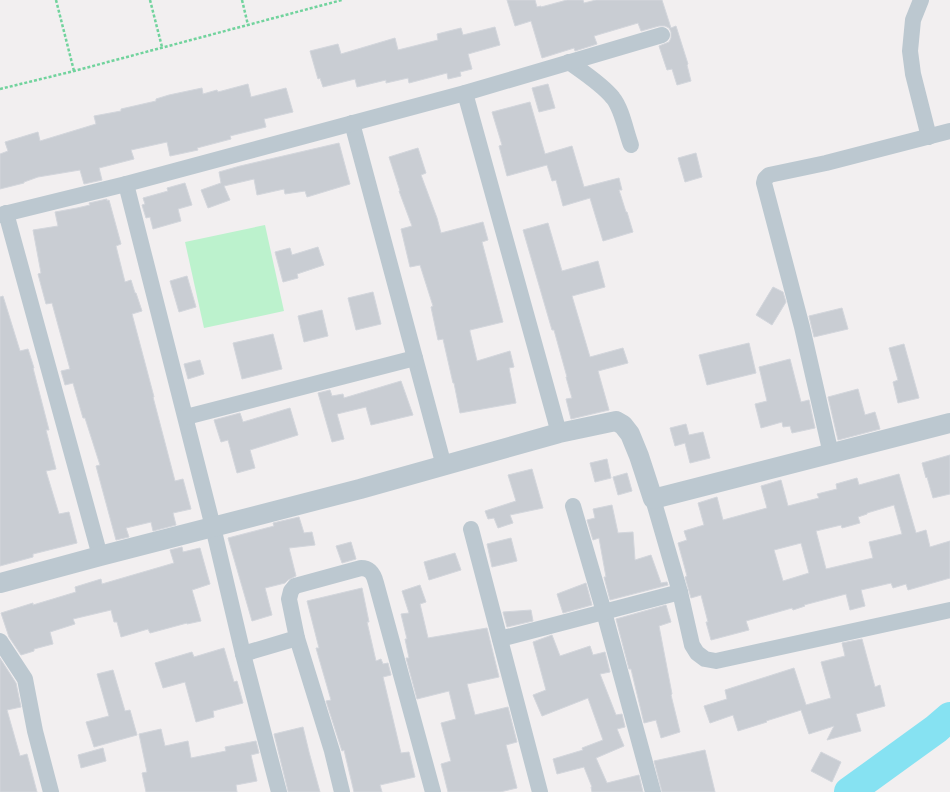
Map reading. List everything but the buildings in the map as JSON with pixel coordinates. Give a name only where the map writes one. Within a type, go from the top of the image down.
[{"type":"street","points":[[921,0],[913,20],[910,51],[913,74],[929,137]]},
{"type":"street","points":[[100,556],[3,214],[126,184],[352,124],[465,93],[662,35]]},
{"type":"street","points":[[569,62],[605,89],[614,99],[621,114],[631,145]]},
{"type":"street","points":[[465,93],[559,433]]},
{"type":"street","points":[[352,124],[444,466]]},
{"type":"street","points":[[831,454],[802,327],[764,183],[765,179],[769,175],[826,163],[950,131]]},
{"type":"street","points":[[126,184],[186,417],[243,654],[279,792]]},
{"type":"street","points":[[186,417],[415,358]]},
{"type":"street","points":[[0,583],[360,489],[559,433],[616,421],[630,434],[637,450],[654,499],[680,592],[692,645],[697,653],[705,659],[716,661],[950,610]]},
{"type":"street","points":[[654,499],[950,423]]},
{"type":"street","points":[[573,506],[604,612],[653,792]]},
{"type":"street","points":[[471,529],[540,792]]},
{"type":"street","points":[[342,792],[332,751],[298,638],[289,599],[295,586],[362,568],[369,570],[376,583],[433,792]]},
{"type":"street","points":[[500,639],[680,592]]},
{"type":"street","points":[[243,654],[298,638]]},
{"type":"street","points":[[0,641],[25,679],[35,731],[51,792]]},
{"type":"path","points":[[56,0],[74,71]]},
{"type":"path","points":[[150,0],[162,48]]},
{"type":"path","points":[[242,0],[248,25]]},
{"type":"path","points":[[0,89],[74,71],[342,0]]},
{"type":"green space","points":[[265,225],[284,311],[204,328],[185,242]]},
{"type":"waterway","points":[[849,792],[936,729],[950,717]]}]
